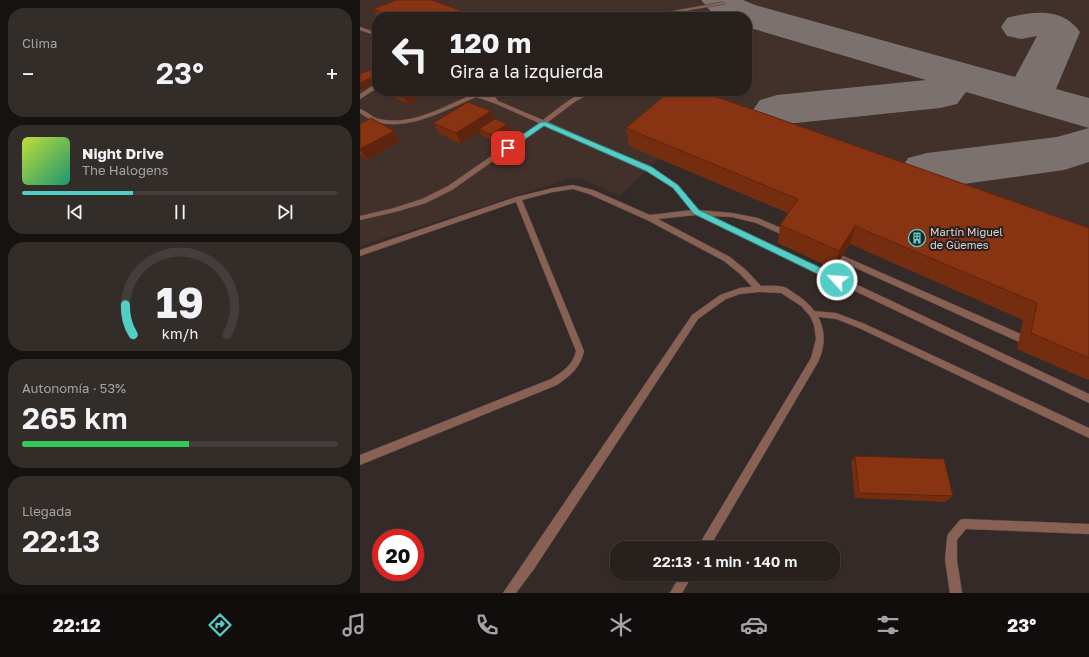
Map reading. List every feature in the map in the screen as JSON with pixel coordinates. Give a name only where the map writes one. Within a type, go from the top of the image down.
[{"type":"street","points":[[671,12],[723,3]]},
{"type":"street","points":[[360,28],[372,33]]},
{"type":"street","points":[[360,97],[372,89]]},
{"type":"street","points":[[360,111],[366,116],[379,120],[396,122],[411,120],[472,96]]},
{"type":"street","points":[[478,96],[496,102],[649,169],[676,187],[697,212],[1089,399]]},
{"type":"street","points":[[492,96],[496,102]]},
{"type":"street","points":[[360,218],[417,203],[450,188],[574,100],[582,96]]},
{"type":"street","points":[[360,252],[518,199],[553,190],[573,187],[591,192],[649,218],[726,259],[743,272],[759,289]]},
{"type":"street","points":[[360,460],[554,382],[570,369],[579,359],[580,351],[565,309],[544,265],[518,199]]},
{"type":"street","points":[[649,218],[697,212],[732,215],[758,221],[785,233]]},
{"type":"street","points":[[841,258],[1020,338]]},
{"type":"street","points":[[509,593],[534,559],[694,317],[723,297],[740,291],[759,289],[783,290],[804,304],[814,314],[818,325],[820,339],[815,358],[707,541]]},
{"type":"street","points":[[814,314],[836,316],[862,326],[1089,433]]},
{"type":"street","points":[[956,593],[951,560],[952,538],[964,524],[1089,529]]},
{"type":"street","points":[[676,593],[683,581]]},
{"type":"shaded area","points":[[360,0],[1089,0],[1088,380],[1017,349],[1023,320],[850,244],[834,269],[778,243],[795,216],[659,159],[620,196],[584,180],[572,178],[360,246]]},
{"type":"building","points":[[396,0],[432,0],[465,12],[380,12],[373,9]]},
{"type":"building","points":[[369,70],[372,72],[372,77],[360,83],[360,74]]},
{"type":"building","name":"Martín Miguel de Güemes","points":[[664,96],[714,96],[1089,228],[1089,358],[1031,333],[1037,303],[855,226],[839,251],[780,225],[798,199],[626,128]]},
{"type":"building","points":[[468,102],[491,111],[456,133],[433,123]]},
{"type":"building","points":[[371,118],[394,131],[360,149],[360,124]]},
{"type":"building","points":[[495,119],[507,124],[491,135],[479,129]]},
{"type":"building","points":[[855,456],[944,459],[953,496],[859,493]]},
{"type":"taxiway","points":[[720,0],[727,7],[739,12]]},
{"type":"taxiway","points":[[752,16],[1029,96]]},
{"type":"taxiway","points":[[1021,27],[1042,24],[1052,26],[1060,32],[1029,96]]},
{"type":"taxiway","points":[[777,110],[940,94],[947,84],[959,78]]},
{"type":"taxiway","points":[[1029,96],[1089,113]]},
{"type":"taxiway","points":[[927,171],[1064,153],[1089,144]]},
{"type":"place","name":"Martín Miguel de Güemes","points":[[917,238]]},
{"type":"route","points":[[508,148],[543,123],[649,169],[676,187],[697,212],[837,280]]}]
